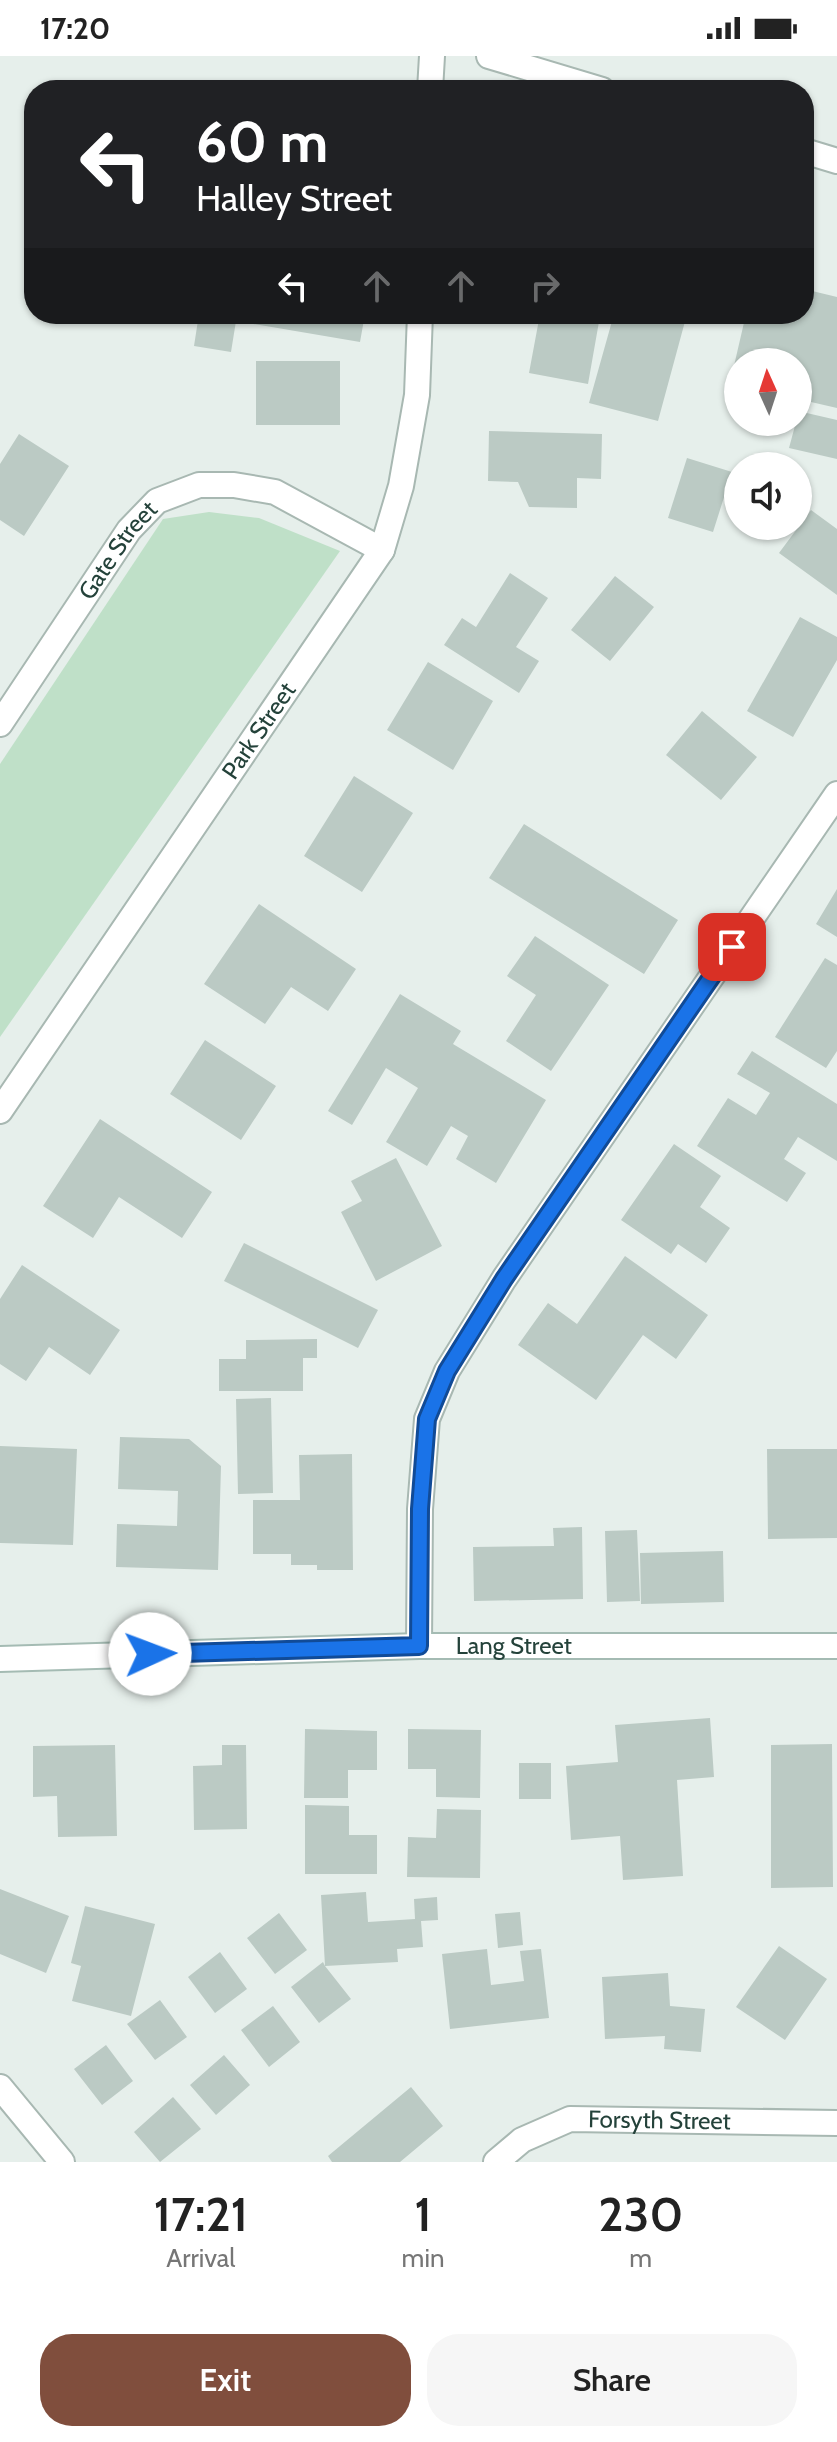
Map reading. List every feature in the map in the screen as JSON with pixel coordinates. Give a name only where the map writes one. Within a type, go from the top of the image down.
[{"type":"street","points":[[431,80],[432,56]]},
{"type":"street","points":[[489,56],[569,80]]},
{"type":"street","points":[[814,154],[837,161]]},
{"type":"street","name":"Park Street","points":[[0,1111],[382,550],[401,486],[417,395],[420,324]]},
{"type":"street","name":"Gate Street","points":[[0,724],[129,530],[157,501],[199,485],[234,485],[275,492],[382,550]]},
{"type":"street","points":[[419,1646],[420,1509],[427,1419],[447,1371],[504,1279],[837,794]]},
{"type":"street","name":"Lang Street","points":[[0,1659],[419,1646],[837,1646]]},
{"type":"street","points":[[0,2087],[62,2162]]},
{"type":"street","name":"Forsyth Street","points":[[496,2162],[522,2140],[570,2119],[837,2123]]},
{"type":"green space","points":[[209,512],[259,518],[340,551],[0,1037],[0,764],[163,519]]},
{"type":"building","points":[[814,291],[837,297],[837,408],[812,402],[812,348],[738,348],[744,324],[814,324]]},
{"type":"building","points":[[197,324],[236,324],[231,352],[194,346]]},
{"type":"building","points":[[254,324],[363,324],[360,342]]},
{"type":"building","points":[[538,324],[599,324],[588,384],[529,373]]},
{"type":"building","points":[[611,324],[684,324],[658,421],[589,403]]},
{"type":"building","points":[[256,361],[340,361],[340,425],[256,425]]},
{"type":"building","points":[[812,414],[837,420],[837,459],[789,448],[792,436],[812,436]]},
{"type":"building","points":[[489,431],[602,434],[601,479],[577,478],[577,508],[529,507],[518,482],[488,481]]},
{"type":"building","points":[[19,434],[69,466],[24,536],[0,520],[0,464]]},
{"type":"building","points":[[687,458],[724,470],[724,497],[713,532],[668,518]]},
{"type":"building","points":[[812,511],[837,529],[837,595],[779,553],[789,540],[812,540]]},
{"type":"building","points":[[510,573],[548,598],[516,647],[539,661],[519,693],[444,645],[462,618],[476,627]]},
{"type":"building","points":[[615,576],[654,607],[610,661],[571,630]]},
{"type":"building","points":[[800,617],[837,637],[837,660],[793,737],[747,711]]},
{"type":"building","points":[[428,662],[493,701],[453,770],[387,730]]},
{"type":"building","points":[[702,711],[757,757],[721,800],[666,755]]},
{"type":"building","points":[[354,776],[413,813],[362,892],[304,856]]},
{"type":"building","points":[[524,824],[678,920],[644,974],[489,878]]},
{"type":"building","points":[[837,889],[837,937],[816,924]]},
{"type":"building","points":[[259,904],[356,969],[328,1011],[291,987],[265,1024],[204,984]]},
{"type":"building","points":[[535,936],[609,985],[551,1071],[506,1041],[536,995],[507,976]]},
{"type":"building","points":[[825,958],[837,965],[837,1051],[826,1068],[775,1037]]},
{"type":"building","points":[[400,994],[461,1031],[453,1044],[546,1100],[496,1183],[456,1159],[468,1136],[451,1126],[427,1166],[386,1142],[418,1088],[386,1068],[352,1125],[328,1111]]},
{"type":"building","points":[[205,1040],[276,1086],[241,1140],[170,1094]]},
{"type":"building","points":[[752,1051],[837,1104],[837,1161],[798,1137],[784,1159],[806,1173],[787,1202],[697,1146],[728,1098],[756,1115],[770,1093],[737,1074]]},
{"type":"building","points":[[100,1119],[212,1192],[182,1238],[119,1197],[93,1238],[43,1206]]},
{"type":"building","points":[[674,1144],[721,1176],[700,1207],[730,1228],[706,1263],[678,1244],[671,1254],[621,1220]]},
{"type":"building","points":[[396,1158],[442,1246],[376,1281],[341,1212],[362,1201],[351,1181]]},
{"type":"building","points":[[244,1243],[378,1310],[358,1348],[224,1281]]},
{"type":"building","points":[[625,1256],[708,1315],[676,1359],[643,1335],[596,1400],[518,1345],[548,1303],[577,1324]]},
{"type":"building","points":[[22,1265],[120,1330],[90,1375],[49,1347],[26,1381],[0,1364],[0,1299]]},
{"type":"building","points":[[317,1339],[317,1358],[303,1358],[303,1391],[219,1391],[219,1359],[246,1359],[246,1340]]},
{"type":"building","points":[[271,1398],[273,1493],[238,1494],[236,1399]]},
{"type":"building","points":[[120,1437],[189,1439],[221,1466],[218,1570],[116,1567],[117,1524],[177,1526],[178,1491],[118,1489]]},
{"type":"building","points":[[0,1446],[77,1449],[73,1545],[0,1543]]},
{"type":"building","points":[[767,1449],[837,1449],[837,1538],[768,1539]]},
{"type":"building","points":[[352,1454],[353,1570],[317,1570],[317,1565],[291,1565],[291,1554],[253,1554],[253,1500],[300,1500],[299,1455]]},
{"type":"building","points":[[582,1527],[583,1599],[474,1601],[473,1547],[554,1546],[553,1528]]},
{"type":"building","points":[[637,1530],[640,1601],[607,1602],[605,1531]]},
{"type":"building","points":[[723,1551],[724,1602],[641,1604],[640,1553]]},
{"type":"building","points":[[710,1718],[714,1777],[677,1780],[683,1876],[623,1880],[620,1836],[571,1840],[566,1766],[618,1762],[615,1725]]},
{"type":"building","points":[[305,1729],[377,1731],[377,1770],[348,1770],[348,1798],[304,1798]]},
{"type":"building","points":[[408,1729],[481,1730],[480,1798],[436,1797],[436,1769],[408,1769]]},
{"type":"building","points":[[832,1744],[833,1887],[771,1888],[771,1745]]},
{"type":"building","points":[[115,1745],[117,1836],[58,1837],[57,1796],[33,1797],[33,1746]]},
{"type":"building","points":[[222,1745],[246,1745],[247,1829],[194,1830],[193,1766],[222,1765]]},
{"type":"building","points":[[519,1763],[551,1763],[551,1799],[519,1799]]},
{"type":"building","points":[[305,1805],[349,1806],[349,1835],[377,1835],[377,1874],[305,1874]]},
{"type":"building","points":[[437,1809],[481,1810],[480,1878],[407,1877],[408,1837],[436,1838]]},
{"type":"building","points":[[0,1889],[69,1916],[46,1973],[0,1954]]},
{"type":"building","points":[[366,1892],[368,1922],[415,1919],[414,1899],[437,1897],[438,1920],[421,1921],[423,1947],[397,1949],[398,1962],[325,1966],[321,1895]]},
{"type":"building","points":[[85,1906],[155,1924],[131,2016],[72,2001],[81,1966],[71,1963]]},
{"type":"building","points":[[520,1912],[523,1945],[498,1948],[495,1914]]},
{"type":"building","points":[[279,1913],[307,1950],[275,1974],[247,1938]]},
{"type":"building","points":[[779,1946],[827,1979],[785,2040],[736,2007]]},
{"type":"building","points":[[487,1949],[491,1985],[524,1981],[520,1951],[541,1949],[549,2018],[450,2029],[442,1954]]},
{"type":"building","points":[[220,1952],[247,1989],[215,2013],[188,1977]]},
{"type":"building","points":[[323,1962],[351,1999],[319,2023],[291,1987]]},
{"type":"building","points":[[668,1973],[670,2006],[705,2009],[701,2052],[664,2049],[665,2036],[605,2039],[602,1977]]},
{"type":"building","points":[[160,2000],[187,2037],[155,2060],[127,2024]]},
{"type":"building","points":[[273,2006],[300,2042],[269,2067],[241,2030]]},
{"type":"building","points":[[106,2045],[133,2081],[102,2105],[74,2069]]},
{"type":"building","points":[[224,2055],[250,2085],[216,2115],[190,2085]]},
{"type":"building","points":[[411,2087],[443,2126],[400,2162],[332,2162],[328,2156]]},
{"type":"building","points":[[173,2097],[201,2129],[160,2162],[134,2132]]},
{"type":"route","points":[[150,1654],[419,1646],[420,1509],[427,1419],[447,1371],[504,1279],[732,947]]}]
